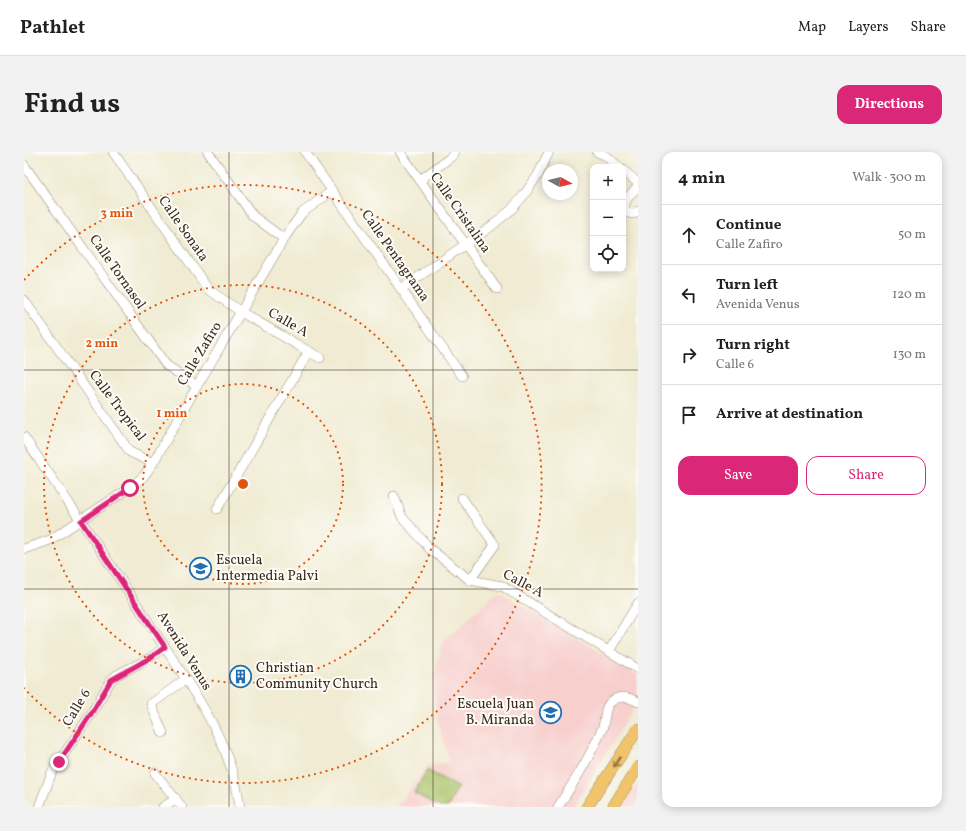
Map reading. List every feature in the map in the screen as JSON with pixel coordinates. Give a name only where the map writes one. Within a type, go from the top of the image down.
[{"type":"main road","points":[[587,807],[638,729]]},
{"type":"main road","points":[[613,807],[638,767]]},
{"type":"street","name":"Calle Sonata","points":[[113,152],[208,289],[241,312]]},
{"type":"street","points":[[208,152],[253,216],[284,239]]},
{"type":"street","name":"Calle Pentagrama","points":[[306,152],[462,376]]},
{"type":"street","name":"Calle Cristalina","points":[[400,152],[497,289]]},
{"type":"street","points":[[420,180],[451,157],[455,152]]},
{"type":"street","points":[[401,289],[489,228],[510,210],[524,195],[538,176],[549,152]]},
{"type":"street","points":[[597,152],[606,156],[615,164]]},
{"type":"street","name":"Calle Tornasol","points":[[24,165],[166,364],[197,386]]},
{"type":"street","points":[[626,173],[638,183]]},
{"type":"street","points":[[638,186],[625,202],[624,208],[626,212],[629,213],[634,214],[638,211]]},
{"type":"street","name":"Calle Zafiro","points":[[24,550],[50,540],[81,521],[130,488],[144,476],[284,239],[302,213],[332,191]]},
{"type":"street","name":"Calle Tropical","points":[[24,300],[130,452],[153,463]]},
{"type":"street","name":"Calle A","points":[[217,509],[309,351],[241,312]]},
{"type":"street","points":[[309,351],[320,358]]},
{"type":"street","name":"Avenida Venus","points":[[24,437],[165,647],[211,721],[224,746],[230,764],[240,807]]},
{"type":"street","name":"Calle A","points":[[394,496],[402,517],[430,550],[470,580],[502,586],[638,669]]},
{"type":"street","points":[[462,498],[495,545],[470,580]]},
{"type":"street","points":[[609,651],[638,603]]},
{"type":"street","name":"Calle 6","points":[[39,807],[52,772],[91,714],[111,680],[150,658],[165,647]]},
{"type":"street","points":[[163,733],[151,704],[186,679]]},
{"type":"street","points":[[558,807],[584,766],[603,728],[607,708],[611,702],[617,698],[623,697],[638,702]]},
{"type":"street","points":[[155,773],[182,807]]},
{"type":"street","points":[[164,807],[176,799]]},
{"type":"shaded area","points":[[498,591],[638,675],[638,701],[573,807],[396,807],[428,766],[450,762],[437,717],[433,679],[442,643]]},
{"type":"shaded area","points":[[638,782],[638,807],[623,807]]},
{"type":"green space","points":[[427,770],[458,787],[448,807],[440,807],[414,793]]},
{"type":"place","name":"Escuela Intermedia Palvi","points":[[200,568]]},
{"type":"place","name":"Christian Community Church","points":[[240,676]]},
{"type":"place","name":"Escuela Juan B. Miranda","points":[[550,712]]},
{"type":"route","points":[[59,762],[91,714],[111,680],[117,675],[150,658],[165,647],[81,521],[130,488]]}]
